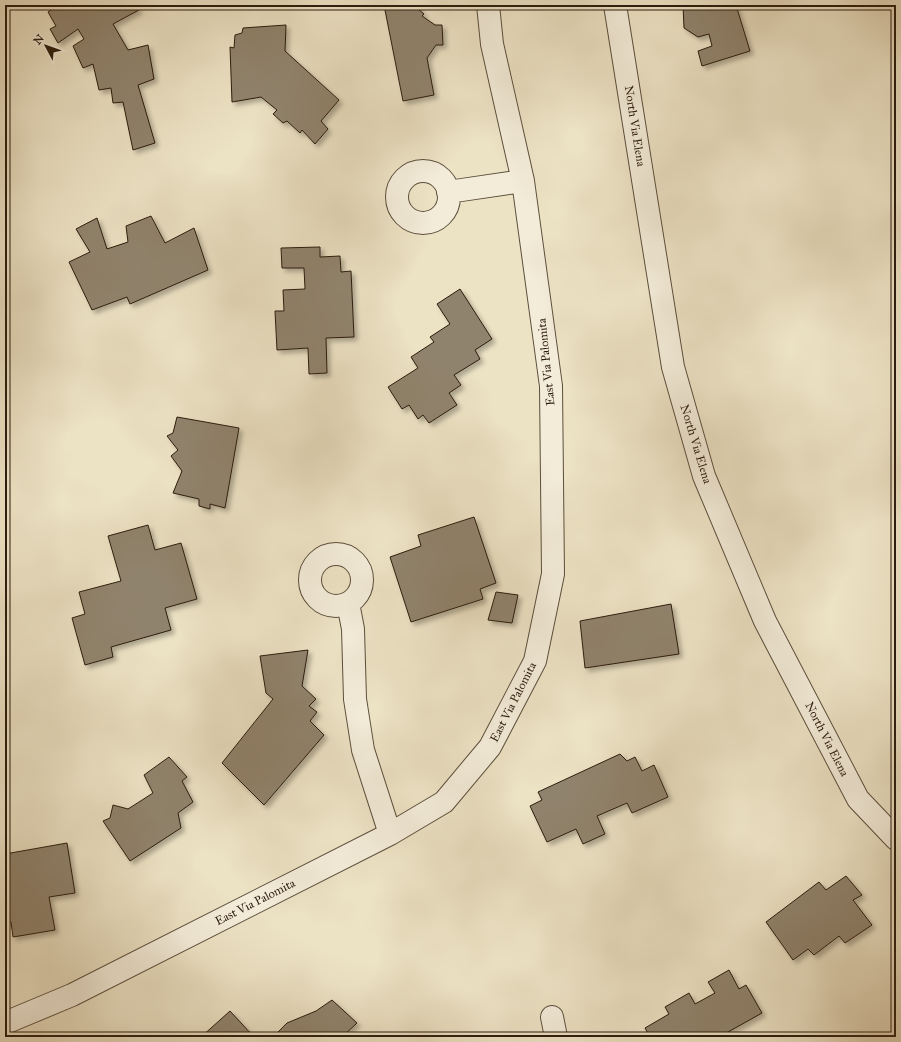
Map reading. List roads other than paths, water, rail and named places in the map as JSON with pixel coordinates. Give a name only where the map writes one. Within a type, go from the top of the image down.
[{"type":"street","name":"East Via Palomita","points":[[5,1023],[72,995],[390,834],[444,802],[490,747],[534,661],[553,574],[551,386],[523,181],[492,44],[488,5]]},
{"type":"street","name":"North Via Elena","points":[[615,5],[673,367],[704,476],[765,621],[858,799],[896,839]]},
{"type":"street","points":[[448,192],[523,181]]},
{"type":"street","points":[[348,603],[353,629],[355,699],[363,750],[390,834]]}]
